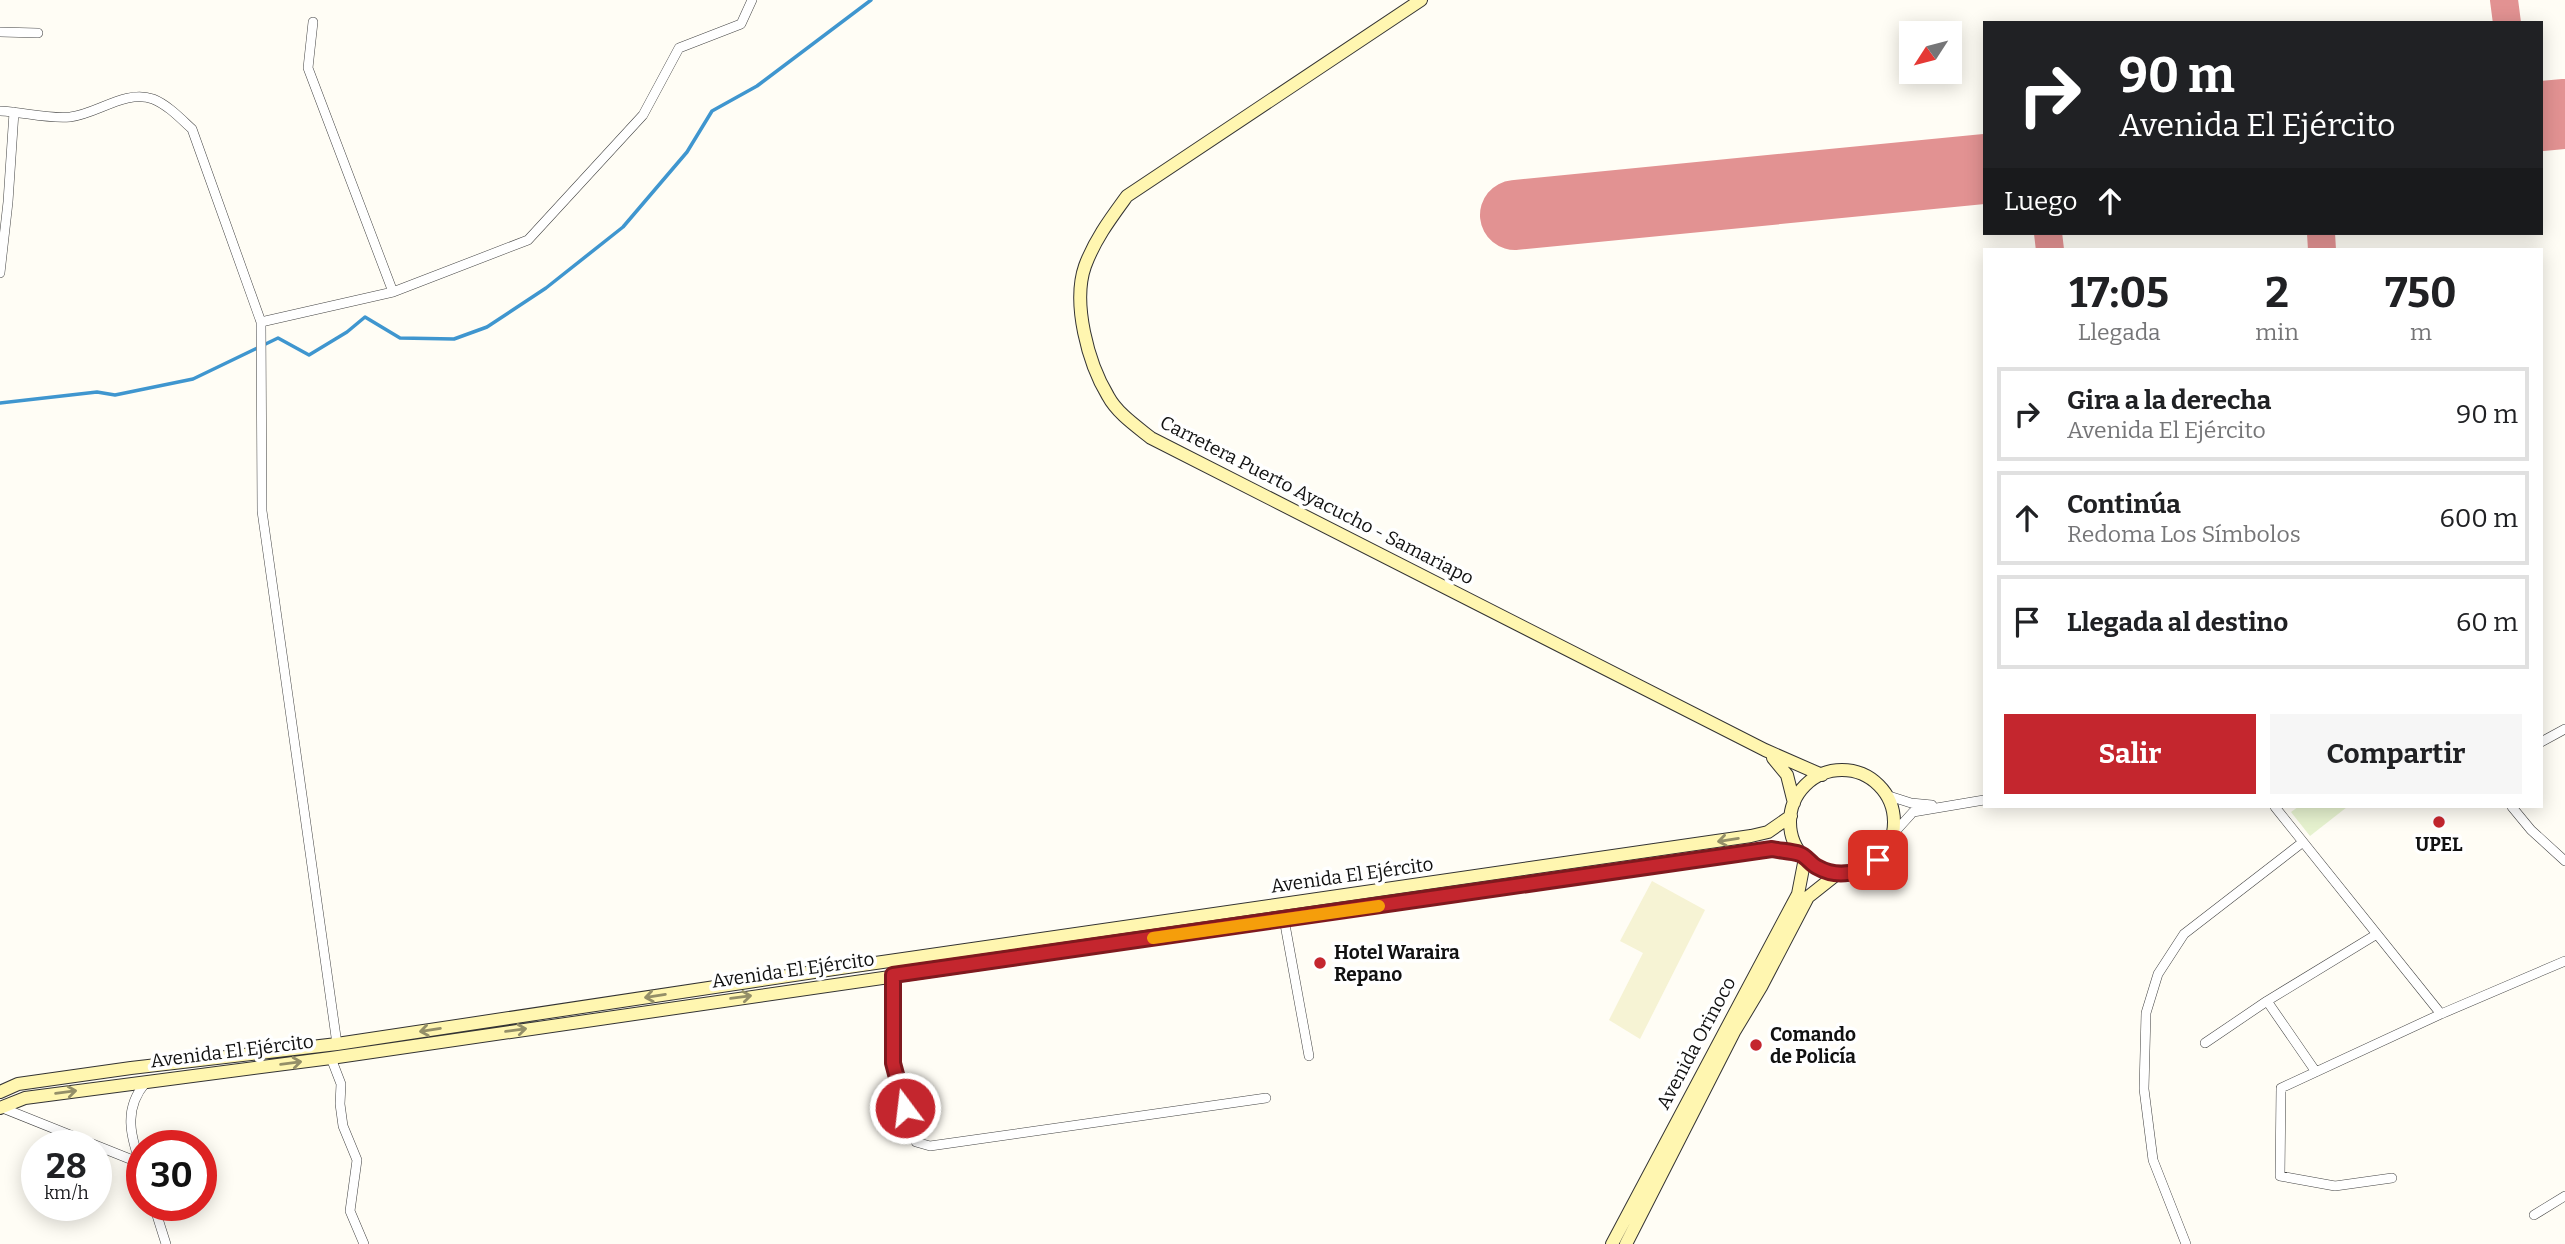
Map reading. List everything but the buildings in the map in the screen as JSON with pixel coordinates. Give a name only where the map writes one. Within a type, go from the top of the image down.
[{"type":"street","points":[[261,322],[393,292],[528,240],[643,115],[679,48],[741,24],[752,0]]},
{"type":"street","name":"Carretera Puerto Ayacucho - Samariapo","points":[[1421,0],[1127,196],[1102,230],[1084,268],[1081,303],[1083,338],[1108,398],[1151,438],[1765,750],[1822,775]]},
{"type":"street","points":[[313,22],[308,68],[393,292]]},
{"type":"street","points":[[0,32],[38,33]]},
{"type":"street","points":[[0,111],[47,118],[73,117],[129,98],[153,99],[192,129],[261,322],[262,511],[337,1044]]},
{"type":"street","points":[[0,273],[14,112]]},
{"type":"street","points":[[2543,741],[2565,729]]},
{"type":"street","name":"Carretera Puerto Ayacucho - Samariapo","points":[[1765,750],[1787,775],[1793,809]]},
{"type":"street","points":[[1845,771],[1857,773],[1868,778],[1886,795],[1894,814],[1893,834],[1888,848],[1872,864],[1852,873],[1838,874],[1820,869],[1804,856],[1793,836],[1793,809],[1801,791],[1822,775],[1845,771]]},
{"type":"street","points":[[1886,795],[1911,803],[1941,806]]},
{"type":"street","points":[[1893,834],[1913,812],[1983,800]]},
{"type":"street","points":[[2276,808],[2441,1014]]},
{"type":"street","points":[[2513,808],[2531,830],[2565,861]]},
{"type":"street","name":"Avenida El Ejército","points":[[0,1091],[19,1084],[337,1044],[1751,836],[1768,832],[1793,809]]},
{"type":"street","points":[[2186,1244],[2153,1160],[2144,1089],[2146,1013],[2158,974],[2184,934],[2303,842]]},
{"type":"street","name":"Avenida El Ejército","points":[[0,1108],[25,1098],[331,1058],[1772,849],[1804,856]]},
{"type":"street","name":"Avenida Orinoco","points":[[1612,1244],[1798,894],[1804,856]]},
{"type":"street","name":"Avenida Orinoco","points":[[1626,1244],[1734,1032],[1808,897],[1838,874]]},
{"type":"street","points":[[1284,919],[1309,1056]]},
{"type":"street","points":[[2205,1044],[2267,1001],[2377,934]]},
{"type":"street","points":[[2392,1178],[2335,1186],[2280,1176],[2281,1088],[2441,1014],[2565,961]]},
{"type":"street","points":[[893,975],[893,1063],[916,1142],[930,1146],[1266,1098]]},
{"type":"street","points":[[2267,1001],[2316,1072]]},
{"type":"street","points":[[331,1058],[341,1084],[343,1126],[357,1160],[350,1211],[364,1244]]},
{"type":"street","points":[[132,1130],[129,1118],[132,1101],[146,1082]]},
{"type":"street","points":[[0,1108],[126,1160]]},
{"type":"street","points":[[2534,1215],[2565,1196]]},
{"type":"street","points":[[158,1221],[166,1244]]},
{"type":"shaded area","points":[[1652,881],[1705,910],[1640,1039],[1609,1020],[1643,953],[1620,941]]},
{"type":"green space","points":[[2297,808],[2346,808],[2310,836],[2291,812]]},
{"type":"waterway","points":[[0,403],[97,392],[115,395],[193,379],[278,338],[309,355],[347,332],[365,317],[400,338],[454,339],[487,327],[546,288],[623,227],[687,152],[712,111],[757,86],[871,0]]},
{"type":"taxiway","points":[[2504,0],[2507,21]]},
{"type":"taxiway","points":[[2048,235],[2050,248]]},
{"type":"taxiway","points":[[2321,235],[2322,248]]},
{"type":"runway","points":[[2543,116],[2565,114]]},
{"type":"runway","points":[[1515,215],[1983,169]]},
{"type":"slow traffic","points":[[1153,938],[1379,906]]},
{"type":"place","name":"UPEL","points":[[2439,822]]},
{"type":"place","name":"Hotel Waraira Repano","points":[[1320,963]]},
{"type":"place","name":"Comando de Policía","points":[[1756,1045]]},
{"type":"route","points":[[905,1108],[893,1063],[893,975],[1772,849],[1802,854],[1820,869],[1838,874],[1866,869],[1878,860]]}]
